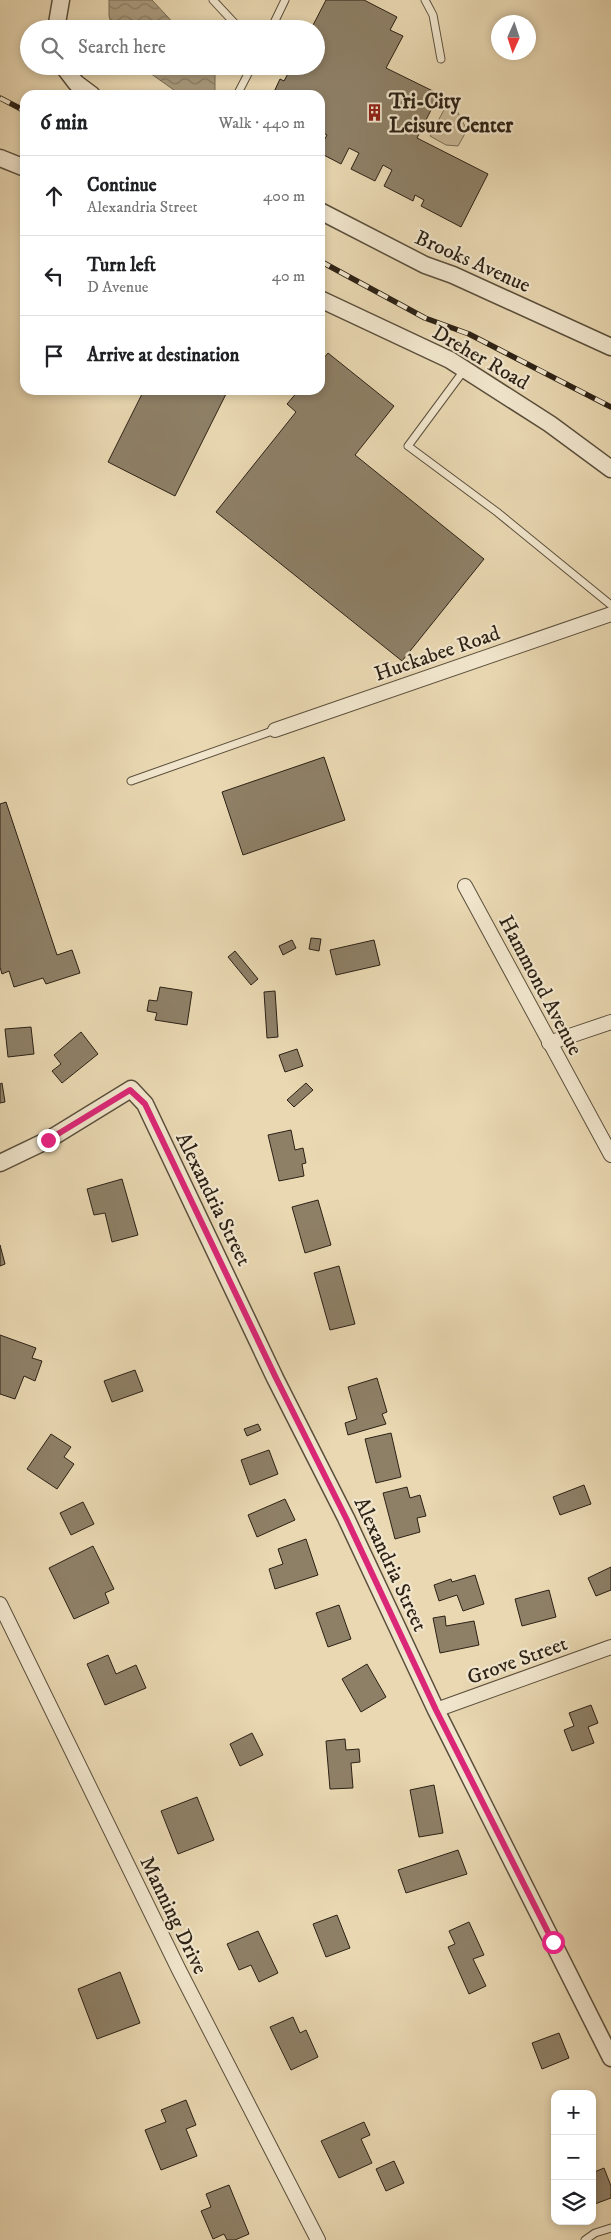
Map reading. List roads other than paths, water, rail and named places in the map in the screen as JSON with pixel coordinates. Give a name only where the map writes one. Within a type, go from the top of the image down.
[{"type":"street","points":[[57,20],[60,0]]},
{"type":"street","points":[[70,75],[85,90]]},
{"type":"street","points":[[0,158],[20,166]]},
{"type":"street","name":"Brooks Avenue","points":[[325,214],[425,265],[453,274],[611,347]]},
{"type":"street","name":"Dreher Road","points":[[325,301],[424,346],[465,369],[550,424],[611,469]]},
{"type":"street","name":"Huckabee Road","points":[[275,730],[611,614]]},
{"type":"street","name":"Hammond Avenue","points":[[465,886],[611,1155]]},
{"type":"street","points":[[549,1043],[611,1022]]},
{"type":"street","name":"Alexandria Street","points":[[0,1163],[48,1140],[130,1090],[145,1104],[436,1710],[611,2058]]},
{"type":"street","name":"Manning Drive","points":[[0,1604],[179,1970],[318,2240]]},
{"type":"street","name":"Grove Street","points":[[436,1710],[611,1647]]},
{"type":"lane","points":[[213,0],[232,20]]},
{"type":"lane","points":[[275,20],[285,0]]},
{"type":"lane","points":[[426,0],[433,15],[441,59]]},
{"type":"lane","points":[[240,90],[247,75]]},
{"type":"lane","points":[[465,369],[408,446],[497,512],[611,605]]},
{"type":"lane","points":[[131,781],[275,730]]},
{"type":"lane","points":[[585,2240],[595,2233],[611,2228]]},
{"type":"water","points":[[109,0],[152,0],[171,20],[110,20]]},
{"type":"water","points":[[153,75],[215,75],[215,90],[174,90]]},
{"type":"railway","points":[[0,98],[20,108]]},
{"type":"railway","points":[[325,264],[425,318],[469,334],[611,407]]},
{"type":"place","name":"Tri-City Leisure Center","points":[[375,113]]}]
